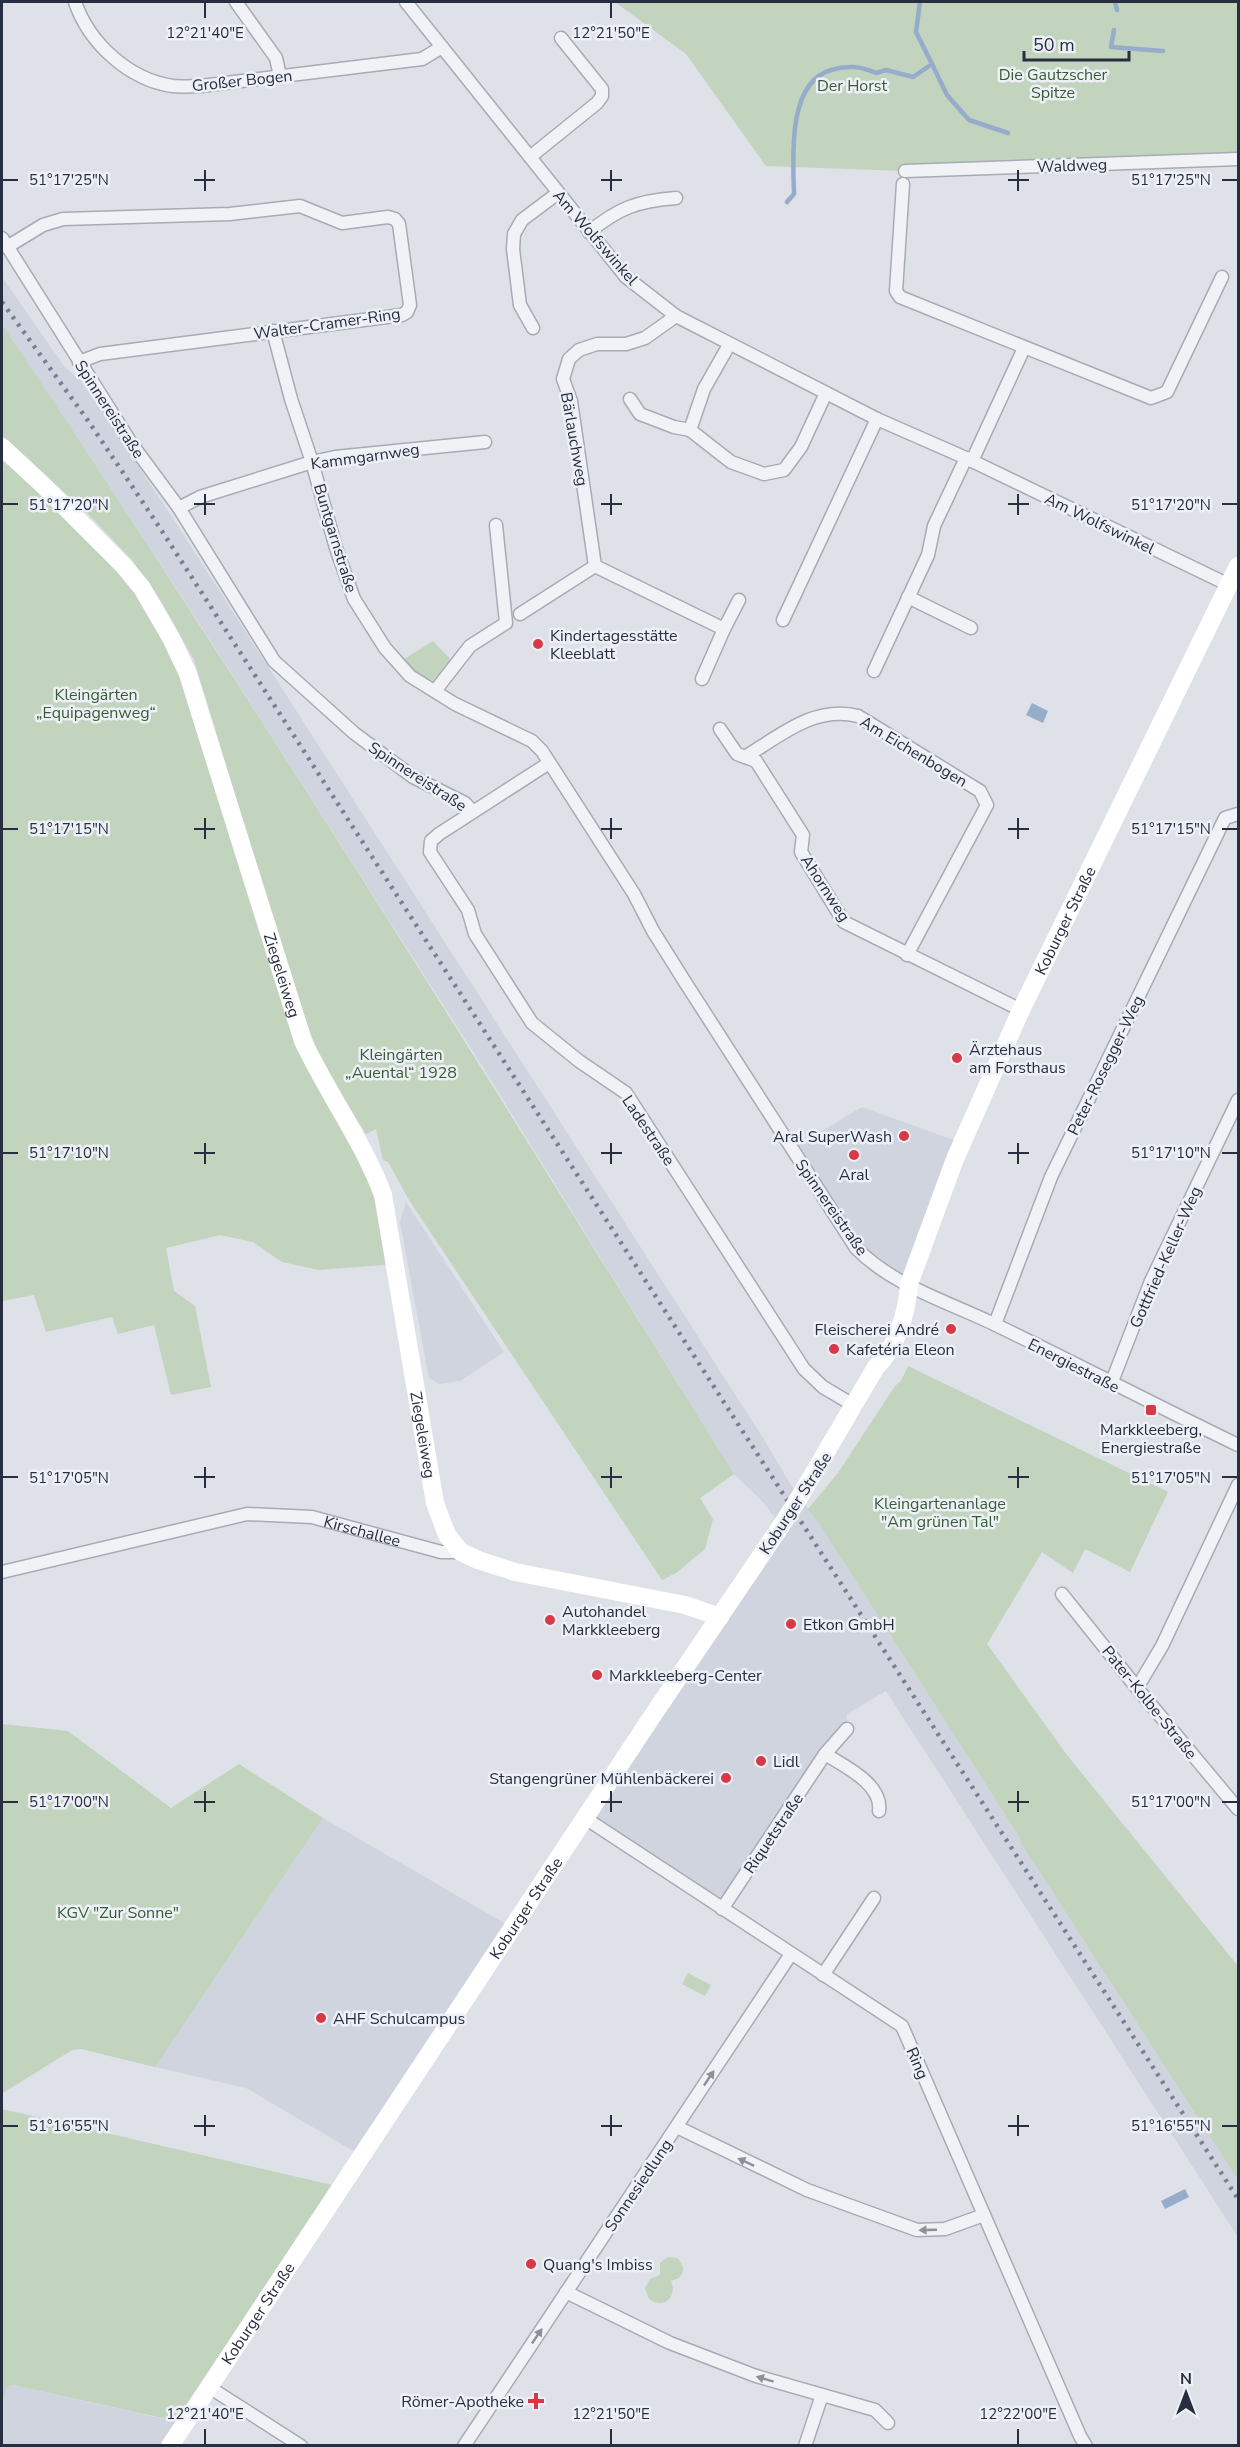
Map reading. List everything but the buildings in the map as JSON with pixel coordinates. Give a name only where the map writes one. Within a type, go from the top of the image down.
[{"type":"main road","name":"Ziegeleiweg","points":[[2,447],[87,528],[142,588],[158,613],[188,674],[303,1041],[317,1070],[373,1167],[384,1195],[435,1503],[447,1535],[461,1552]]},
{"type":"main road","name":"Koburger Straße","points":[[170,2445],[800,1498],[855,1406],[876,1367],[877,1351],[888,1321],[896,1302],[909,1284],[955,1159],[1021,1010],[1239,566]]},
{"type":"main road","name":"Kirschallee","points":[[461,1552],[515,1572],[685,1605],[720,1617]]},
{"type":"street","name":"Großer Bogen","points":[[75,2],[89,32],[101,46],[140,76],[173,86],[201,86],[422,59],[442,47]]},
{"type":"street","points":[[236,2],[276,58],[280,76]]},
{"type":"street","name":"Am Wolfswinkel","points":[[406,2],[626,277],[676,316],[877,419],[969,460],[1229,585]]},
{"type":"street","points":[[530,157],[597,104],[602,96],[602,89],[561,38]]},
{"type":"street","name":"Waldweg","points":[[905,171],[1239,159]]},
{"type":"street","points":[[903,184],[896,291],[900,297],[1151,398],[1167,392],[1222,277]]},
{"type":"street","points":[[533,328],[520,304],[513,249],[514,234],[522,220],[558,193]]},
{"type":"street","points":[[589,232],[610,216],[645,201],[676,198]]},
{"type":"street","name":"Walter-Cramer-Ring","points":[[4,243],[43,225],[63,219],[230,214],[300,206],[342,223],[388,217],[395,219],[399,224],[410,305],[407,312],[402,315],[100,354],[79,362]]},
{"type":"street","name":"Spinnereistraße","points":[[4,243],[131,443],[179,508],[274,661],[354,734],[413,777],[465,803],[472,811],[549,763],[634,894],[653,931],[685,982],[856,1248],[881,1270],[909,1284]]},
{"type":"street","name":"Bärlauchweg","points":[[595,567],[571,401],[563,379],[569,359],[579,350],[597,344],[626,344],[645,338],[676,316]]},
{"type":"street","name":"Buntgarnstraße","points":[[273,331],[336,548],[354,599],[385,648],[410,676],[454,704],[531,741],[549,763]]},
{"type":"street","points":[[690,430],[704,389],[729,345]]},
{"type":"street","points":[[874,671],[928,555],[934,526],[1024,348]]},
{"type":"street","points":[[630,399],[640,414],[674,427],[690,430],[731,462],[764,474],[784,470],[801,447],[826,393]]},
{"type":"street","points":[[783,620],[877,419]]},
{"type":"street","name":"Kammgarnweg","points":[[179,508],[200,497],[312,462],[364,454],[485,442]]},
{"type":"street","points":[[435,691],[470,646],[506,623],[496,525]]},
{"type":"street","points":[[520,614],[595,567],[724,629]]},
{"type":"street","points":[[908,597],[971,628]]},
{"type":"street","points":[[702,680],[739,600]]},
{"type":"street","name":"Am Eichenbogen","points":[[745,757],[809,718],[827,713],[845,713],[858,716],[980,791],[987,805],[907,955]]},
{"type":"street","name":"Ahornweg","points":[[720,729],[737,754],[756,761],[803,835],[801,852],[844,922],[1021,1010]]},
{"type":"street","name":"Ladestraße","points":[[472,811],[431,841],[430,852],[468,910],[475,934],[532,1023],[626,1093],[804,1369],[823,1387],[855,1406]]},
{"type":"street","name":"Peter-Rosegger-Weg","points":[[995,1324],[1051,1177],[1225,818],[1235,814]]},
{"type":"street","name":"Gottfried-Keller-Weg","points":[[1111,1384],[1151,1281],[1234,1123],[1239,1100]]},
{"type":"street","name":"Energiestraße","points":[[909,1284],[1239,1445]]},
{"type":"street","points":[[1137,1688],[1162,1646],[1239,1485]]},
{"type":"street","name":"Kirschallee","points":[[2,1572],[247,1514],[312,1517],[441,1552],[461,1552]]},
{"type":"street","name":"Pater-Kolbe-Straße","points":[[1062,1594],[1137,1688],[1239,1809]]},
{"type":"street","name":"Riquetstraße","points":[[722,1909],[825,1754],[847,1729]]},
{"type":"street","points":[[825,1754],[864,1778],[875,1794],[880,1805],[879,1810]]},
{"type":"street","name":"Ring","points":[[585,1818],[902,2026],[1080,2436],[1086,2445]]},
{"type":"street","points":[[823,1975],[874,1898]]},
{"type":"street","name":"Sonnesiedlung","points":[[467,2442],[791,1954]]},
{"type":"street","points":[[677,2127],[807,2190],[917,2230],[945,2229],[984,2215]]},
{"type":"street","points":[[566,2292],[670,2343],[756,2376],[875,2410],[888,2424]]},
{"type":"street","points":[[209,2387],[301,2445]]},
{"type":"street","points":[[805,2445],[822,2395]]},
{"type":"shaded area","points":[[2,277],[64,366],[82,382],[172,517],[1238,2180],[1238,2237],[886,1691],[847,1714],[847,1729],[722,1909],[585,1818],[781,1526],[763,1502],[734,1474],[481,1064],[192,612],[2,324]]},
{"type":"shaded area","points":[[862,1107],[962,1143],[909,1284],[868,1260],[792,1149]]},
{"type":"shaded area","points":[[406,1202],[504,1352],[460,1381],[439,1384],[429,1378],[400,1222]]},
{"type":"shaded area","name":"AHF Schulcampus","points":[[323,1818],[513,1928],[362,2156],[246,2088],[155,2067]]},
{"type":"shaded area","points":[[13,2385],[185,2423],[170,2445],[2,2446],[2,2407],[7,2387]]},
{"type":"green space","points":[[615,2],[1238,2],[1238,159],[905,171],[766,166],[686,54]]},
{"type":"green space","name":"Kleingärten „Auental“ 1928","points":[[2,324],[189,609],[373,896],[734,1474],[700,1498],[713,1519],[705,1549],[676,1573],[662,1580],[409,1200],[388,1162],[383,1160],[376,1129],[366,1134],[322,1064],[296,994],[194,660],[162,603],[132,560],[89,515],[2,436]]},
{"type":"green space","name":"Kleingärten „Equipagenweg“","points":[[2,447],[158,613],[303,1041],[355,1135],[396,1264],[319,1270],[282,1262],[253,1242],[220,1235],[166,1248],[174,1291],[195,1306],[211,1387],[171,1395],[154,1325],[118,1334],[112,1317],[46,1332],[34,1295],[2,1301]]},
{"type":"green space","points":[[433,641],[456,665],[435,691],[398,663]]},
{"type":"green space","name":"Kleingartenanlage \"Am grünen Tal\"","points":[[908,1366],[1168,1492],[1130,1572],[1085,1549],[1073,1573],[1042,1552],[987,1644],[1067,1755],[1238,1966],[1238,2180],[808,1509],[838,1473],[895,1386],[901,1381]]},
{"type":"green space","name":"KGV \"Zur Sonne\"","points":[[2,1724],[68,1731],[171,1808],[239,1764],[323,1818],[155,2067],[81,2049],[72,2050],[3,2093],[2,2098]]},
{"type":"green space","points":[[688,1973],[711,1985],[705,1996],[682,1984]]},
{"type":"green space","points":[[2,2109],[341,2187],[185,2423],[13,2385],[7,2387],[2,2407]]},
{"type":"green space","points":[[668,2257],[679,2260],[683,2268],[682,2273],[679,2278],[671,2281],[673,2287],[671,2297],[664,2302],[654,2302],[649,2299],[645,2288],[650,2279],[660,2275],[660,2263]]},
{"type":"water","points":[[1032,703],[1048,711],[1043,723],[1026,715]]},
{"type":"water","points":[[1185,2189],[1189,2197],[1165,2209],[1161,2201]]},
{"type":"waterway","points":[[787,202],[794,194],[793,161],[796,123],[800,105],[807,90],[817,78],[837,68],[854,67],[876,73],[886,70],[913,77],[932,64],[916,32],[920,2]]},
{"type":"waterway","points":[[1115,2],[1117,10]]},
{"type":"waterway","points":[[1114,30],[1111,47],[1163,51]]},
{"type":"waterway","points":[[932,64],[947,95],[969,120],[1008,133]]},
{"type":"railway","points":[[2,302],[89,422],[158,525],[1238,2199]]},
{"type":"place","name":"Kindertagesstätte Kleeblatt","points":[[538,644]]},
{"type":"place","name":"Ärztehaus am Forsthaus","points":[[957,1058]]},
{"type":"place","name":"Aral SuperWash","points":[[904,1136]]},
{"type":"place","name":"Aral","points":[[854,1155]]},
{"type":"place","name":"Fleischerei André","points":[[951,1329]]},
{"type":"place","name":"Kafetéria Eleon","points":[[834,1349]]},
{"type":"place","name":"Markkleeberg, Energiestraße","points":[[1151,1410]]},
{"type":"place","name":"Autohandel Markkleeberg","points":[[550,1620]]},
{"type":"place","name":"Etkon GmbH","points":[[791,1624]]},
{"type":"place","name":"Markkleeberg-Center","points":[[597,1675]]},
{"type":"place","name":"Lidl","points":[[761,1761]]},
{"type":"place","name":"Stangengrüner Mühlenbäckerei","points":[[726,1778]]},
{"type":"place","name":"AHF Schulcampus","points":[[321,2018]]},
{"type":"place","name":"Quang's Imbiss","points":[[531,2264]]},
{"type":"place","name":"Römer-Apotheke","points":[[536,2401]]},
{"type":"park label","name":"Die Gautzscher Spitze","points":[[1053,83]]},
{"type":"park label","name":"Der Horst","points":[[852,85]]}]
